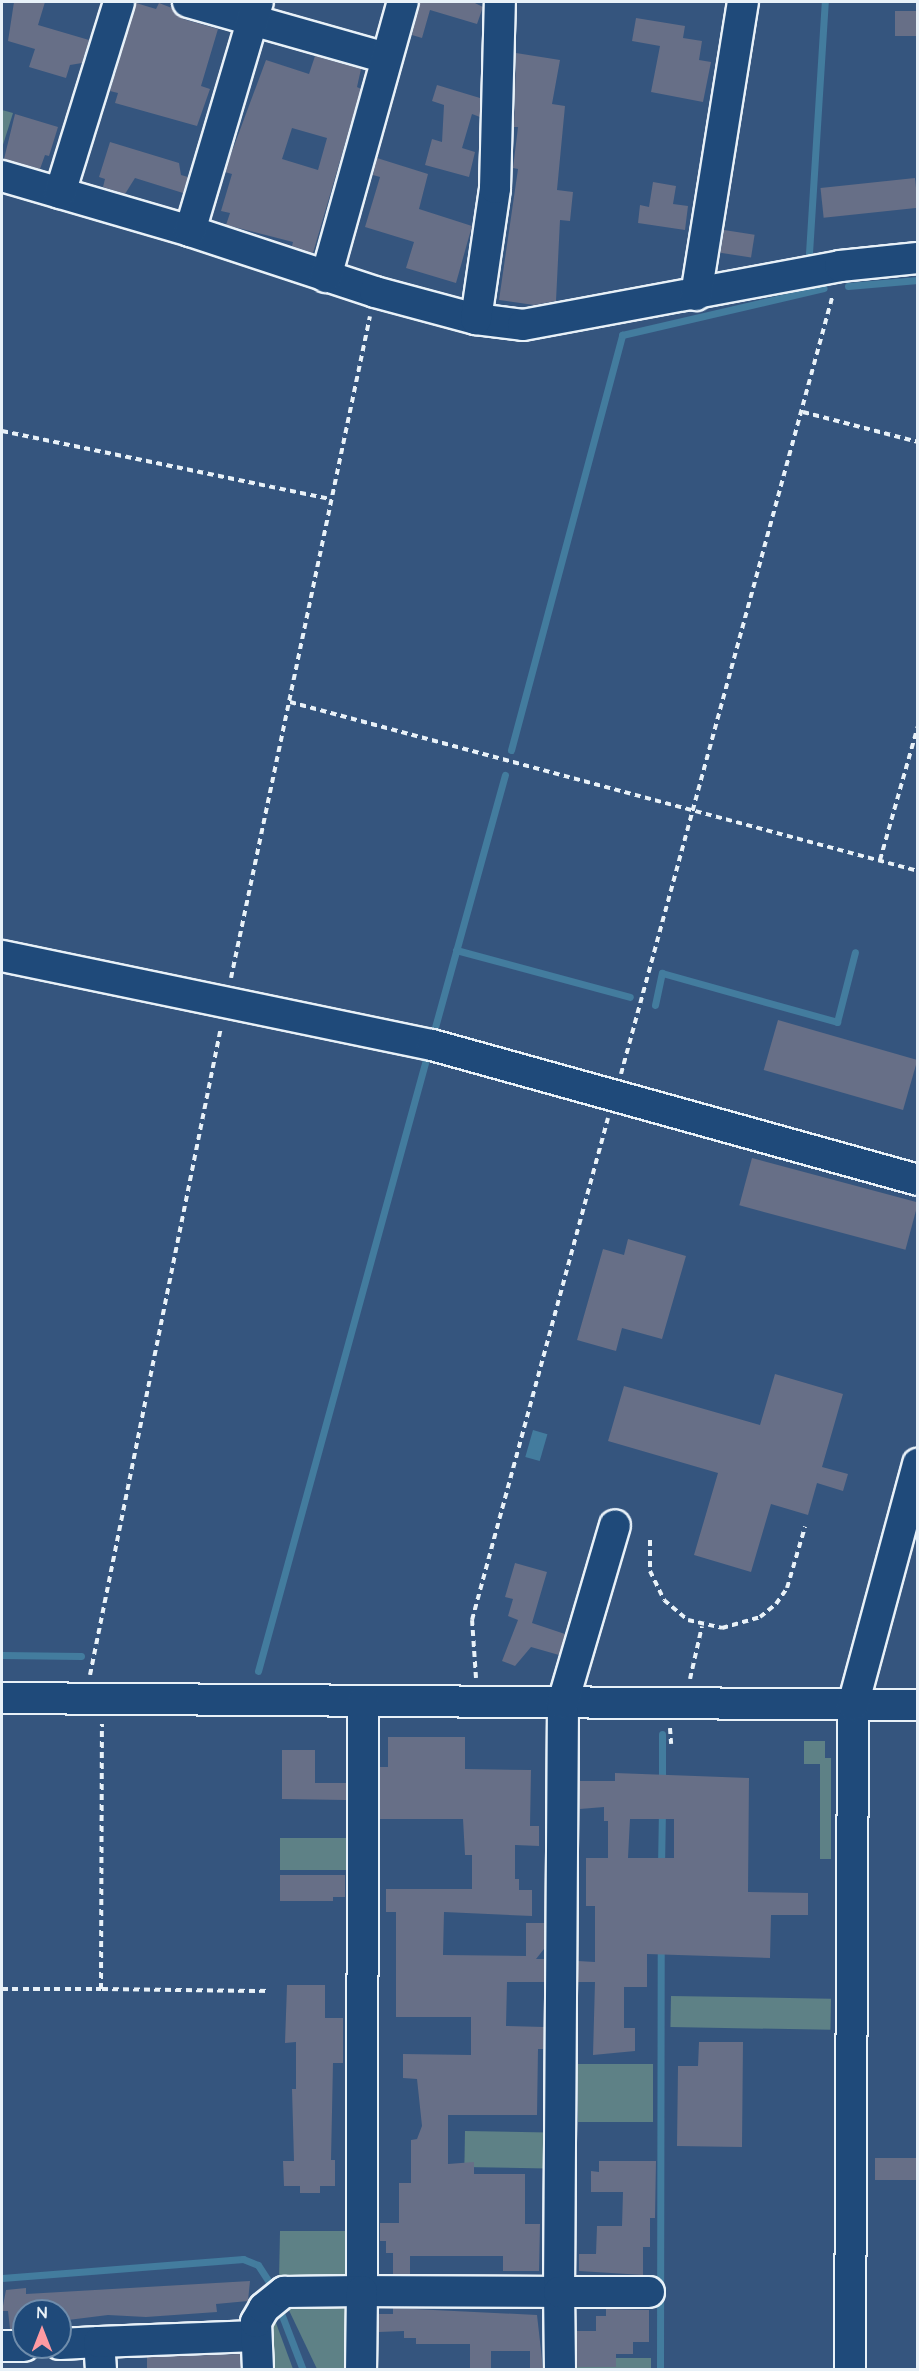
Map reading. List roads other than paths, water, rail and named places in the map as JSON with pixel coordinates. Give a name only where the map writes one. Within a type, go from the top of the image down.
[{"type":"street","points":[[60,193],[119,2]]},
{"type":"street","points":[[188,2],[256,10],[386,58]]},
{"type":"street","points":[[326,277],[403,2]]},
{"type":"street","points":[[476,319],[495,188],[500,2]]},
{"type":"street","points":[[696,295],[743,2]]},
{"type":"street","points":[[190,231],[256,10]]},
{"type":"street","points":[[2,176],[190,231],[375,292],[476,319],[523,325],[696,295],[840,266],[918,258]]},
{"type":"street","points":[[2,956],[432,1045],[918,1180]]},
{"type":"street","points":[[850,2370],[853,1704],[918,1464]]},
{"type":"street","points":[[560,2370],[563,1702],[615,1525]]},
{"type":"street","points":[[2,1698],[563,1702],[678,1715],[853,1704],[918,1705]]},
{"type":"street","points":[[361,2370],[363,1702]]},
{"type":"street","points":[[258,2370],[256,2322],[264,2308],[284,2292],[649,2292]]},
{"type":"street","points":[[72,2348],[100,2356],[256,2336]]},
{"type":"water","points":[[533,1430],[547,1434],[540,1461],[525,1457]]},
{"type":"waterway","points":[[809,253],[825,2]]},
{"type":"waterway","points":[[848,286],[918,280]]},
{"type":"waterway","points":[[511,750],[622,335],[824,288]]},
{"type":"waterway","points":[[432,1038],[505,775]]},
{"type":"waterway","points":[[456,950],[630,997]]},
{"type":"waterway","points":[[655,1005],[662,973],[837,1022],[855,952]]},
{"type":"waterway","points":[[258,1671],[428,1052]]},
{"type":"waterway","points":[[2,1655],[81,1656]]},
{"type":"waterway","points":[[662,1734],[662,1783]]},
{"type":"waterway","points":[[661,1867],[662,1812]]},
{"type":"waterway","points":[[660,2370],[661,1947]]},
{"type":"waterway","points":[[2,2278],[243,2259],[258,2265],[269,2282]]},
{"type":"waterway","points":[[281,2313],[303,2370]]}]
